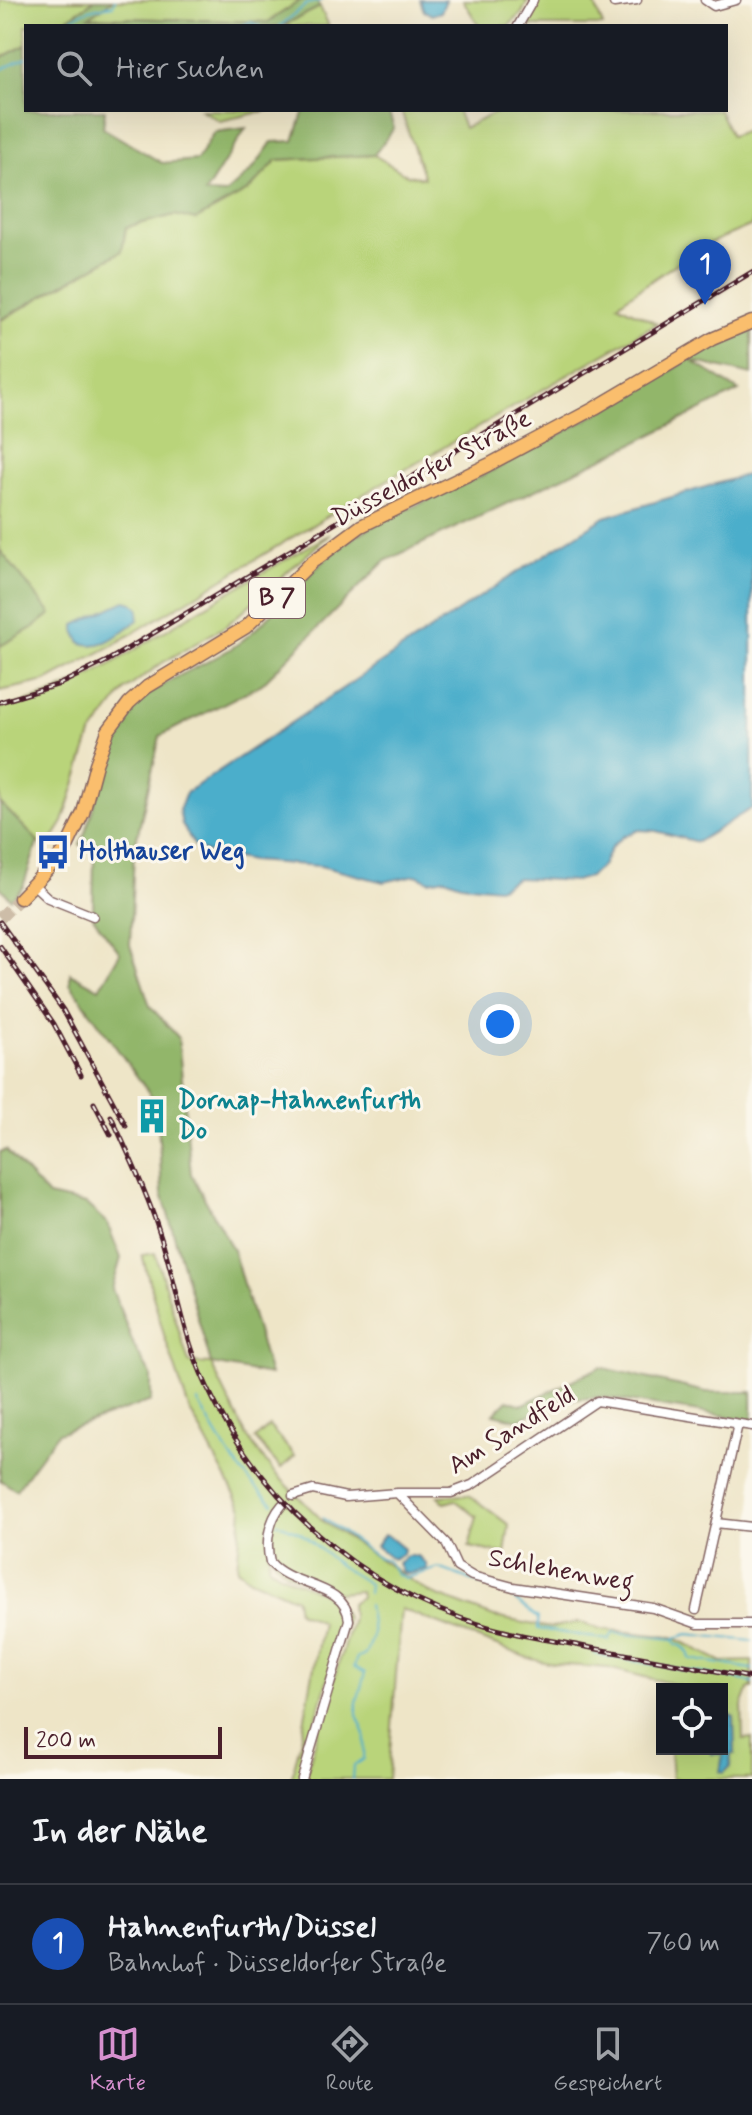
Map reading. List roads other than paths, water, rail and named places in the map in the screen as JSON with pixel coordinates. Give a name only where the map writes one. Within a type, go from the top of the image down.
[{"type":"main road","name":"Düsseldorfer Straße","points":[[20,898],[65,851],[77,827],[108,731],[129,703],[147,687],[246,627],[318,557],[361,526],[488,465],[595,408],[712,339],[752,322]]},
{"type":"street","points":[[519,24],[533,0]]},
{"type":"street","points":[[614,3],[637,0]]},
{"type":"street","points":[[705,0],[714,6],[736,0]]},
{"type":"street","points":[[34,885],[48,898],[93,916]]},
{"type":"street","name":"Am Sandfeld","points":[[293,1496],[313,1490],[346,1497],[451,1493],[472,1485],[597,1401],[752,1426]]},
{"type":"street","points":[[696,1610],[738,1424]]},
{"type":"street","name":"Schlehenweg","points":[[397,1493],[446,1543],[457,1567],[472,1576],[513,1587],[653,1608],[698,1624],[752,1624]]},
{"type":"street","points":[[282,1505],[272,1519],[270,1562],[282,1574],[342,1600],[348,1611],[347,1632],[302,1779]]},
{"type":"street","points":[[716,1523],[752,1527]]},
{"type":"water","points":[[420,0],[446,0],[441,12],[432,15],[424,11]]},
{"type":"water","points":[[752,473],[752,808],[697,842],[656,831],[639,830],[624,836],[612,846],[602,866],[589,877],[575,881],[517,878],[498,888],[461,884],[445,878],[429,881],[416,875],[384,882],[320,866],[251,861],[196,848],[182,825],[179,810],[186,793],[605,517]]},
{"type":"water","points":[[125,601],[139,609],[138,620],[105,642],[81,643],[75,625]]},
{"type":"water","points":[[384,1535],[404,1549],[403,1554],[393,1559],[376,1546]]},
{"type":"water","points":[[407,1556],[418,1556],[427,1569],[408,1574],[402,1572],[398,1563]]},
{"type":"water","points":[[728,1714],[734,1717],[735,1754],[731,1754],[730,1767],[724,1773],[720,1772],[723,1755],[728,1755]]},
{"type":"waterway","points":[[67,24],[93,9],[113,5],[115,0]]},
{"type":"waterway","points":[[282,24],[307,4],[322,0]]},
{"type":"waterway","points":[[90,24],[95,21],[110,24]]},
{"type":"waterway","points":[[246,24],[255,24]]},
{"type":"waterway","points":[[0,70],[24,59]]},
{"type":"waterway","points":[[198,1402],[240,1469],[273,1503]]},
{"type":"waterway","points":[[323,1518],[377,1557],[387,1560],[397,1574],[406,1578],[439,1568],[506,1593],[538,1618],[538,1629],[609,1640],[613,1633],[674,1639],[687,1651],[690,1659],[752,1669]]},
{"type":"waterway","points":[[277,1523],[301,1533],[340,1566],[369,1584],[368,1593]]},
{"type":"waterway","points":[[353,1779],[354,1766],[364,1759],[365,1734],[357,1715],[357,1702],[365,1673],[354,1667],[357,1657],[365,1655],[373,1633],[368,1605]]},
{"type":"waterway","points":[[675,1638],[688,1634],[752,1641]]},
{"type":"waterway","points":[[594,1654],[752,1682]]},
{"type":"tunnel","points":[[0,918],[20,898]]},
{"type":"railway","points":[[0,702],[60,684],[107,661],[752,272]]},
{"type":"railway","points":[[0,922],[63,1010],[126,1126]]},
{"type":"railway","points":[[0,946],[54,1024],[81,1075]]},
{"type":"railway","points":[[94,1103],[111,1135]]},
{"type":"railway","points":[[111,1116],[156,1221],[201,1373],[249,1459],[280,1497],[314,1531],[394,1588],[438,1609],[485,1626],[752,1678]]},
{"type":"place","name":"Hahnenfurth/Düssel","points":[[705,305]]},
{"type":"place","name":"Holthauser Weg","points":[[53,852]]},
{"type":"place","name":"Dornap-Hahnenfurth Do","points":[[152,1116]]}]
